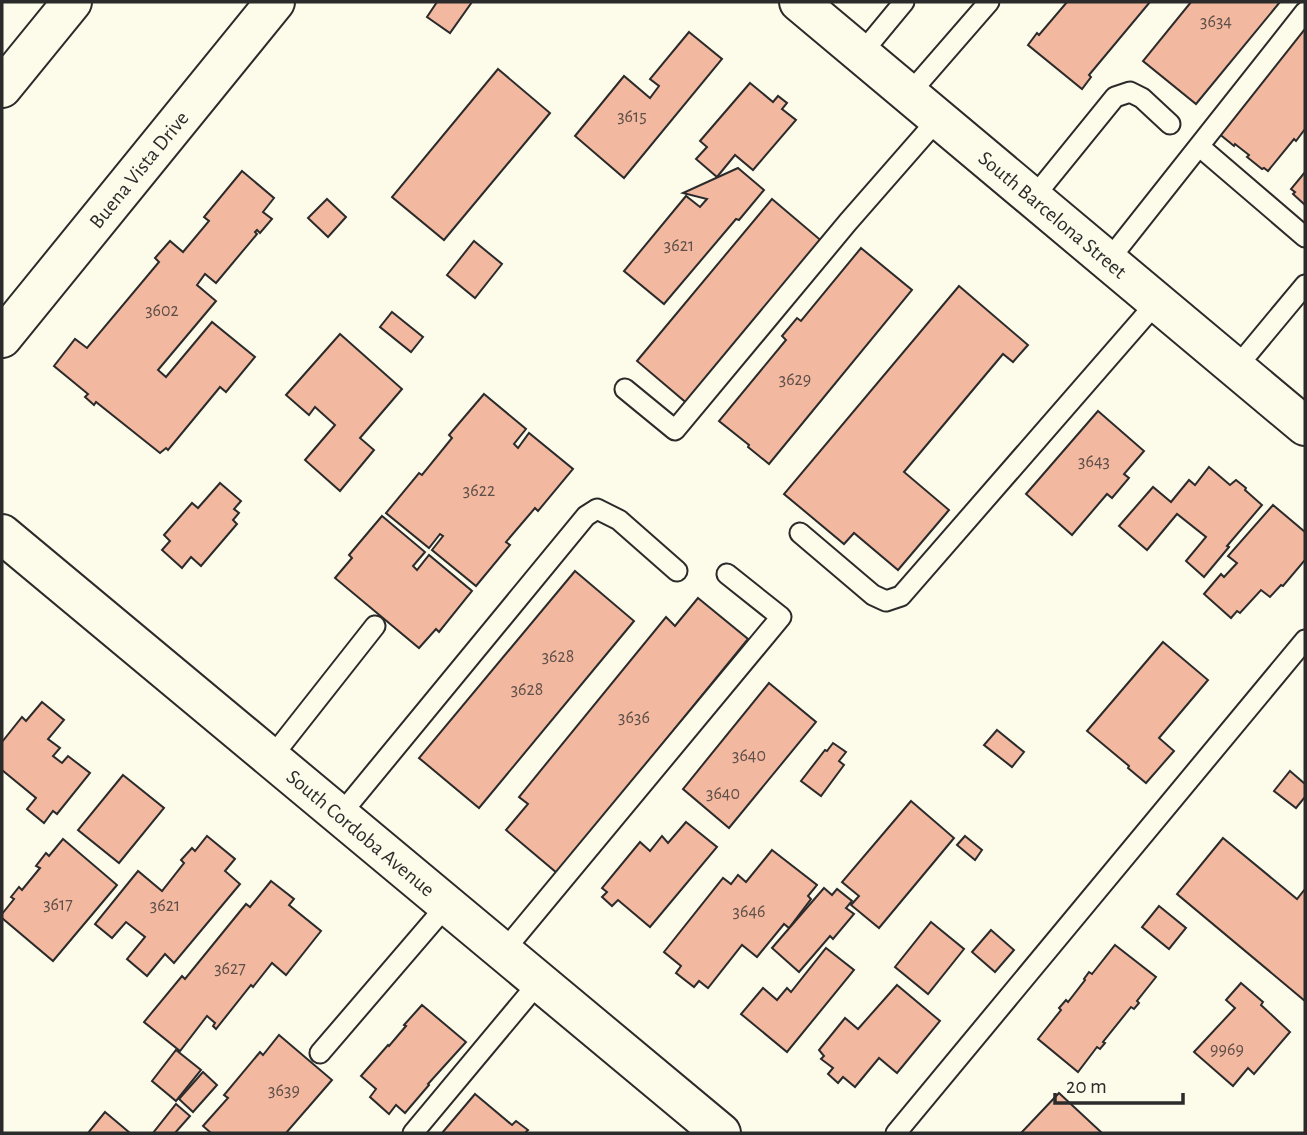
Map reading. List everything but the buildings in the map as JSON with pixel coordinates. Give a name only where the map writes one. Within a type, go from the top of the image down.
[{"type":"main road","points":[[2,88],[72,2]]},
{"type":"main road","name":"Buena Vista Drive","points":[[2,338],[275,2]]},
{"type":"main road","name":"South Barcelona Street","points":[[799,2],[1305,426]]},
{"type":"main road","name":"South Cordoba Avenue","points":[[2,534],[721,1133]]},
{"type":"lane","points":[[861,54],[904,2]]},
{"type":"lane","points":[[909,94],[989,2]]},
{"type":"lane","points":[[1108,261],[1305,12]]},
{"type":"lane","points":[[1033,198],[1115,97],[1130,92],[1142,98],[1170,124]]},
{"type":"lane","points":[[625,389],[675,430],[848,222],[939,118]]},
{"type":"lane","points":[[1200,147],[1305,237]]},
{"type":"lane","points":[[1236,368],[1305,285]]},
{"type":"lane","points":[[800,533],[873,595],[886,601],[901,596],[1157,302]]},
{"type":"lane","points":[[340,815],[586,516],[597,509],[619,520],[677,571]]},
{"type":"lane","points":[[503,953],[781,617],[727,574]]},
{"type":"lane","points":[[271,758],[375,626]]},
{"type":"lane","points":[[896,1133],[1305,640]]},
{"type":"lane","points":[[320,1053],[447,905]]},
{"type":"lane","points":[[413,1133],[539,982]]}]
